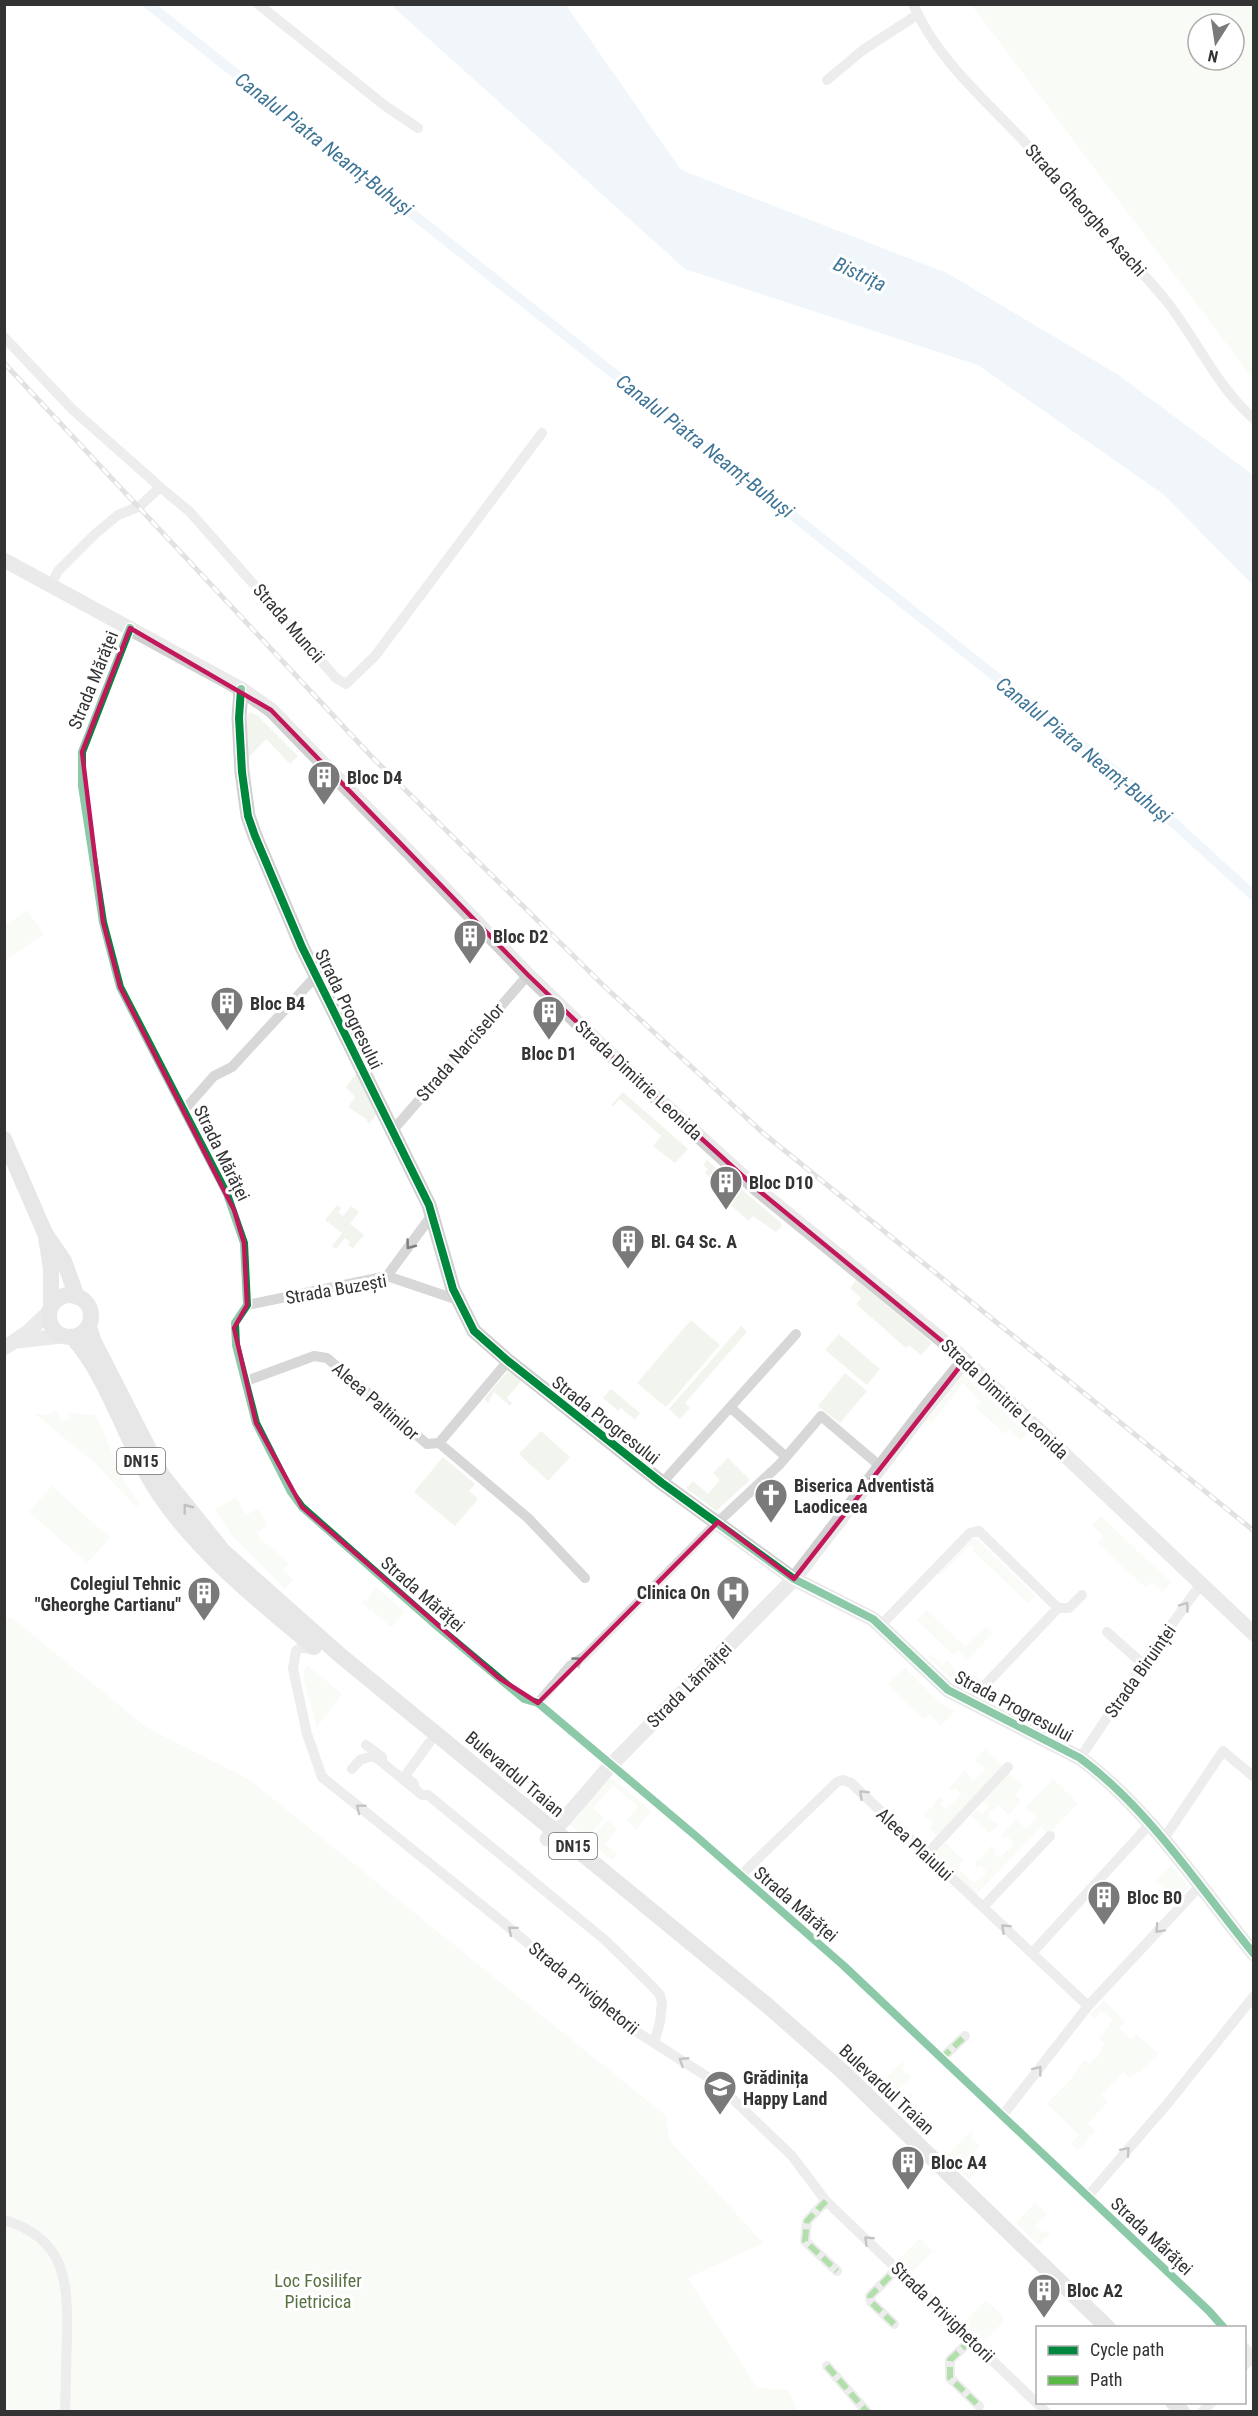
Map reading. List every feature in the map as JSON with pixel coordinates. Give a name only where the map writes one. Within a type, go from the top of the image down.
[{"type":"main road","name":"DN15","points":[[4,1139],[45,1233],[64,1261],[77,1297],[84,1300],[91,1312],[89,1327]]},
{"type":"main road","name":"DN15","points":[[45,1233],[51,1269],[50,1323],[67,1337]]},
{"type":"main road","points":[[50,1309],[59,1298],[77,1297]]},
{"type":"main road","points":[[67,1337],[85,1332],[89,1327]]},
{"type":"main road","name":"Bulevardul Traian","points":[[89,1327],[162,1475],[223,1551],[340,1656],[550,1835],[786,2031],[1038,2268],[1096,2326]]},
{"type":"main road","name":"Bulevardul Traian","points":[[67,1337],[94,1366],[160,1497],[227,1571],[429,1743],[768,2006],[842,2071],[1106,2326]]},
{"type":"street","points":[[258,4],[384,105],[418,128]]},
{"type":"street","points":[[826,80],[915,10]]},
{"type":"street","name":"Strada Gheorghe Asachi","points":[[915,10],[927,34],[946,59],[1030,148],[1093,222],[1168,303],[1187,328],[1227,393],[1254,419]]},
{"type":"street","name":"Strada Muncii","points":[[4,337],[72,410],[190,512],[336,678],[346,684],[375,656],[542,433]]},
{"type":"street","points":[[51,584],[58,571],[95,534],[118,515],[140,506],[159,487]]},
{"type":"street","name":"Strada Dimitrie Leonida","points":[[4,560],[241,689],[271,710],[528,975],[635,1078],[750,1182],[965,1360],[1254,1634]]},
{"type":"street","name":"Strada Mărăței","points":[[130,628],[82,752],[82,786],[103,922],[112,965],[129,1007],[227,1194],[239,1227],[244,1243],[247,1305],[237,1319],[234,1328],[256,1423],[291,1491],[302,1507],[429,1620],[524,1699],[538,1703],[741,1875],[888,2007],[1222,2326]]},
{"type":"street","name":"Strada Progresului","points":[[241,689],[242,772],[248,816],[272,880],[316,976],[429,1205],[458,1300],[474,1331],[508,1361],[662,1483],[794,1579],[864,1613],[881,1625],[948,1690],[1080,1758],[1130,1801],[1254,1954]]},
{"type":"street","name":"Strada Narciselor","points":[[393,1130],[528,975]]},
{"type":"street","points":[[184,1110],[214,1076],[232,1067],[316,976]]},
{"type":"street","points":[[387,1276],[432,1215]]},
{"type":"street","name":"Strada Buzești","points":[[247,1305],[387,1276],[458,1300]]},
{"type":"street","points":[[9,1345],[36,1326],[50,1309]]},
{"type":"street","points":[[662,1483],[796,1334]]},
{"type":"street","points":[[9,1345],[67,1337]]},
{"type":"street","name":"Aleea Paltinilor","points":[[246,1381],[306,1359],[321,1356],[327,1358],[427,1444],[439,1443],[528,1518],[585,1578]]},
{"type":"street","name":"Strada Lămâiței","points":[[550,1835],[611,1765],[794,1579],[965,1360]]},
{"type":"street","name":"Aleea Paltinilor","points":[[439,1443],[508,1361]]},
{"type":"street","points":[[731,1408],[785,1456]]},
{"type":"street","points":[[538,1703],[570,1666],[585,1656],[718,1522],[780,1464],[821,1416],[880,1466]]},
{"type":"street","points":[[881,1625],[970,1533],[975,1531],[979,1531],[1058,1608]]},
{"type":"street","name":"Strada Biruinței","points":[[1080,1758],[1143,1664],[1201,1584]]},
{"type":"street","name":"Strada Progresului","points":[[969,1702],[1058,1608],[1069,1608],[1082,1595]]},
{"type":"street","points":[[1107,1632],[1143,1664]]},
{"type":"street","name":"Strada Privighetorii","points":[[316,1649],[300,1648],[296,1651],[293,1669],[307,1734],[322,1778],[500,1920],[626,2025],[714,2081],[792,2156],[826,2201],[1036,2402]]},
{"type":"street","points":[[405,1776],[429,1743]]},
{"type":"street","points":[[366,1745],[605,1940],[651,1985],[660,1995],[662,2003],[654,2043]]},
{"type":"street","points":[[1163,1840],[1223,1751],[1254,1777]]},
{"type":"street","points":[[352,1769],[360,1760],[371,1755],[422,1795],[428,1795]]},
{"type":"street","points":[[926,1855],[1008,1767]]},
{"type":"street","name":"Aleea Plaiului","points":[[741,1875],[837,1782],[843,1780],[851,1783],[1088,2006]]},
{"type":"street","points":[[1032,1953],[1150,1824]]},
{"type":"street","points":[[983,1907],[1050,1836]]},
{"type":"street","points":[[1002,2116],[1088,2006],[1199,1887]]},
{"type":"street","points":[[1088,2196],[1168,2103],[1254,1996]]},
{"type":"street","points":[[941,2059],[965,2036]]},
{"type":"street","points":[[826,2201],[807,2222],[805,2241],[837,2271]]},
{"type":"street","points":[[4,2220],[20,2225],[39,2236],[57,2257],[63,2271],[68,2308],[65,2412]]},
{"type":"street","points":[[894,2324],[871,2302],[870,2296],[898,2268]]},
{"type":"street","points":[[971,2340],[950,2360],[950,2378],[979,2406]]},
{"type":"street","points":[[827,2366],[867,2412]]},
{"type":"highlighted area","points":[[130,628],[271,710],[528,975],[635,1078],[757,1189],[965,1360],[794,1579],[718,1522],[538,1703],[499,1678],[302,1507],[256,1423],[234,1328],[247,1305],[244,1243],[234,1210],[120,987],[103,922],[82,752]]},
{"type":"green space","points":[[973,5],[1253,5],[1253,379],[973,7]]},
{"type":"green space","points":[[250,712],[257,715],[298,756],[290,764],[266,739],[247,759],[247,716]]},
{"type":"green space","points":[[27,910],[44,934],[5,961],[5,926]]},
{"type":"green space","points":[[358,1071],[378,1112],[369,1124],[365,1118],[348,1107],[355,1097],[346,1087]]},
{"type":"green space","points":[[623,1092],[688,1149],[675,1163],[653,1146],[661,1136],[620,1099],[613,1106],[611,1105]]},
{"type":"green space","points":[[707,1160],[782,1226],[776,1232],[753,1216],[749,1221],[720,1196],[725,1190],[705,1173],[708,1169],[703,1165]]},
{"type":"green space","points":[[337,1205],[341,1208],[338,1212],[343,1216],[351,1206],[359,1212],[350,1224],[364,1235],[353,1248],[348,1245],[350,1242],[345,1238],[336,1249],[332,1246],[342,1233],[325,1220]]},
{"type":"green space","points":[[856,1280],[932,1343],[921,1355],[909,1345],[906,1348],[856,1304],[861,1298],[850,1288]]},
{"type":"green space","points":[[691,1320],[720,1345],[666,1407],[637,1383]]},
{"type":"green space","points":[[741,1326],[747,1332],[685,1403],[690,1408],[680,1419],[669,1409]]},
{"type":"green space","points":[[839,1334],[880,1369],[867,1385],[825,1350]]},
{"type":"green space","points":[[508,1371],[522,1380],[507,1398],[512,1403],[510,1406],[494,1392],[488,1403],[484,1399]]},
{"type":"green space","points":[[845,1373],[867,1391],[840,1423],[818,1406]]},
{"type":"green space","points":[[963,1376],[1027,1434],[1021,1440],[1009,1429],[1005,1434],[976,1408],[981,1402],[963,1383],[931,1424],[926,1420]]},
{"type":"green space","points":[[611,1389],[640,1413],[635,1420],[621,1408],[618,1411],[603,1398]]},
{"type":"green space","points":[[56,1411],[62,1421],[70,1418],[69,1413],[96,1415],[124,1481],[139,1504],[136,1507],[95,1463],[35,1414],[46,1415]]},
{"type":"green space","points":[[541,1431],[570,1457],[548,1481],[519,1454]]},
{"type":"green space","points":[[443,1457],[475,1484],[469,1491],[478,1499],[455,1526],[414,1492]]},
{"type":"green space","points":[[728,1458],[750,1480],[716,1511],[686,1488],[693,1481],[708,1494],[720,1480],[713,1473]]},
{"type":"green space","points":[[52,1486],[110,1538],[87,1563],[29,1512]]},
{"type":"green space","points":[[236,1497],[246,1515],[258,1509],[268,1526],[257,1533],[289,1564],[283,1569],[293,1580],[285,1589],[232,1536],[215,1509]]},
{"type":"green space","points":[[1101,1516],[1171,1583],[1163,1592],[1152,1582],[1146,1588],[1098,1543],[1103,1536],[1092,1525]]},
{"type":"green space","points":[[972,1539],[976,1539],[1035,1596],[1028,1603],[973,1551],[975,1549],[970,1545],[940,1575],[937,1573]]},
{"type":"green space","points":[[376,1587],[405,1612],[393,1626],[362,1603]]},
{"type":"green space","points":[[927,1610],[965,1647],[986,1627],[993,1633],[968,1659],[958,1650],[953,1655],[917,1620]]},
{"type":"green space","name":"Loc Fosilifer Pietricica","points":[[4,1618],[12,1618],[146,1727],[250,1780],[665,2115],[670,2141],[763,2243],[688,2278],[757,2388],[788,2390],[798,2411],[5,2411]]},
{"type":"green space","points":[[931,1654],[942,1666],[947,1661],[968,1683],[975,1675],[981,1680],[969,1691],[956,1683],[928,1657]]},
{"type":"green space","points":[[307,1665],[342,1694],[317,1727],[304,1681]]},
{"type":"green space","points":[[905,1668],[939,1702],[955,1711],[941,1726],[929,1714],[924,1719],[888,1684]]},
{"type":"green space","points":[[985,1749],[1023,1786],[1015,1795],[1021,1801],[1008,1815],[999,1805],[989,1813],[988,1818],[999,1825],[989,1833],[971,1816],[977,1810],[982,1814],[989,1806],[980,1797],[941,1839],[930,1829],[933,1822],[923,1815],[939,1797],[943,1801],[940,1804],[946,1809],[956,1801],[961,1794],[955,1788],[952,1791],[949,1788],[965,1770],[973,1781],[983,1773],[985,1768],[974,1760]]},
{"type":"green space","points":[[608,1779],[614,1779],[650,1810],[650,1813],[636,1829],[626,1821],[638,1807],[613,1785],[593,1808],[604,1818],[586,1839],[569,1824]]},
{"type":"green space","points":[[1053,1779],[1078,1803],[1049,1834],[1041,1827],[976,1895],[934,1855],[945,1843],[963,1860],[958,1868],[974,1883],[984,1876],[986,1871],[980,1865],[977,1868],[974,1864],[991,1846],[999,1858],[1011,1847],[1013,1842],[1007,1836],[1004,1839],[1001,1836],[1017,1818],[1025,1829],[1035,1821],[1037,1816],[1025,1808]]},
{"type":"green space","points":[[607,1820],[617,1829],[605,1844],[617,1854],[612,1860],[589,1841]]},
{"type":"green space","points":[[1172,1865],[1189,1887],[1176,1900],[1156,1881]]},
{"type":"green space","points":[[1104,2000],[1125,2022],[1119,2029],[1131,2040],[1136,2034],[1158,2053],[1139,2073],[1137,2071],[1130,2078],[1123,2072],[1101,2095],[1108,2102],[1088,2123],[1095,2131],[1078,2150],[1071,2144],[1079,2135],[1047,2104],[1070,2080],[1084,2060],[1090,2064],[1101,2052],[1105,2043],[1099,2039],[1113,2020],[1101,2011],[1095,2018],[1090,2015]]},
{"type":"green space","points":[[902,2062],[905,2064],[902,2068],[911,2077],[898,2090],[906,2098],[910,2093],[913,2096],[899,2111],[876,2089]]},
{"type":"green space","points":[[971,2131],[973,2133],[971,2137],[980,2146],[966,2159],[975,2167],[978,2164],[981,2167],[969,2179],[946,2156]]},
{"type":"green space","points":[[1035,2203],[1047,2214],[1035,2226],[1043,2234],[1046,2230],[1050,2233],[1039,2245],[1016,2223]]},
{"type":"green space","points":[[920,2238],[933,2251],[913,2272],[900,2259]]},
{"type":"green space","points":[[986,2300],[1003,2316],[1002,2323],[986,2340],[978,2338],[963,2323]]},
{"type":"water","name":"Bistrița","points":[[391,5],[566,5],[681,170],[947,273],[1117,374],[1253,475],[1253,585],[1163,494],[978,365],[685,269]]},
{"type":"waterway","name":"Canalul Piatra Neamț-Buhuși","points":[[148,4],[1131,784],[1254,896]]},
{"type":"railway","points":[[4,363],[371,756],[605,987],[763,1133],[1254,1531]]},
{"type":"marked path","points":[[941,2059],[965,2036]]},
{"type":"marked path","points":[[826,2201],[807,2221],[805,2241],[837,2271]]},
{"type":"marked path","points":[[894,2324],[871,2302],[870,2296],[898,2268]]},
{"type":"marked path","points":[[971,2340],[950,2360],[950,2378],[979,2406]]},
{"type":"marked path","points":[[827,2366],[867,2412]]},
{"type":"cycle path","points":[[130,628],[82,752],[82,786],[103,922],[120,987],[227,1194],[244,1243],[247,1305],[235,1323],[236,1345],[256,1423],[291,1492],[302,1507],[438,1627],[524,1699],[538,1703],[697,1837],[844,1966],[1222,2326]]},
{"type":"cycle path","points":[[241,689],[239,718],[242,772],[248,816],[255,836],[302,947],[429,1205],[453,1289],[474,1331],[508,1361],[662,1483],[794,1579],[873,1619],[948,1690],[1080,1758],[1129,1801],[1151,1825],[1254,1954]]},
{"type":"place","name":"Bloc D4","points":[[324,806]]},
{"type":"place","name":"Bloc D2","points":[[470,965]]},
{"type":"place","name":"Bloc B4","points":[[227,1032]]},
{"type":"place","name":"Bloc D1","points":[[549,1041]]},
{"type":"place","name":"Bloc D10","points":[[726,1211]]},
{"type":"place","name":"Bl. G4 Sc. A","points":[[628,1270]]},
{"type":"place","name":"Biserica Adventistă Laodiceea","points":[[771,1524]]},
{"type":"place","name":"Clinica On","points":[[733,1621]]},
{"type":"place","name":"Colegiul Tehnic \"Gheorghe Cartianu\"","points":[[204,1622]]},
{"type":"place","name":"Bloc B0","points":[[1104,1926]]},
{"type":"place","name":"Grădinița Happy Land","points":[[720,2116]]},
{"type":"place","name":"Bloc A4","points":[[908,2191]]},
{"type":"place","name":"Bloc A2","points":[[1044,2319]]}]
